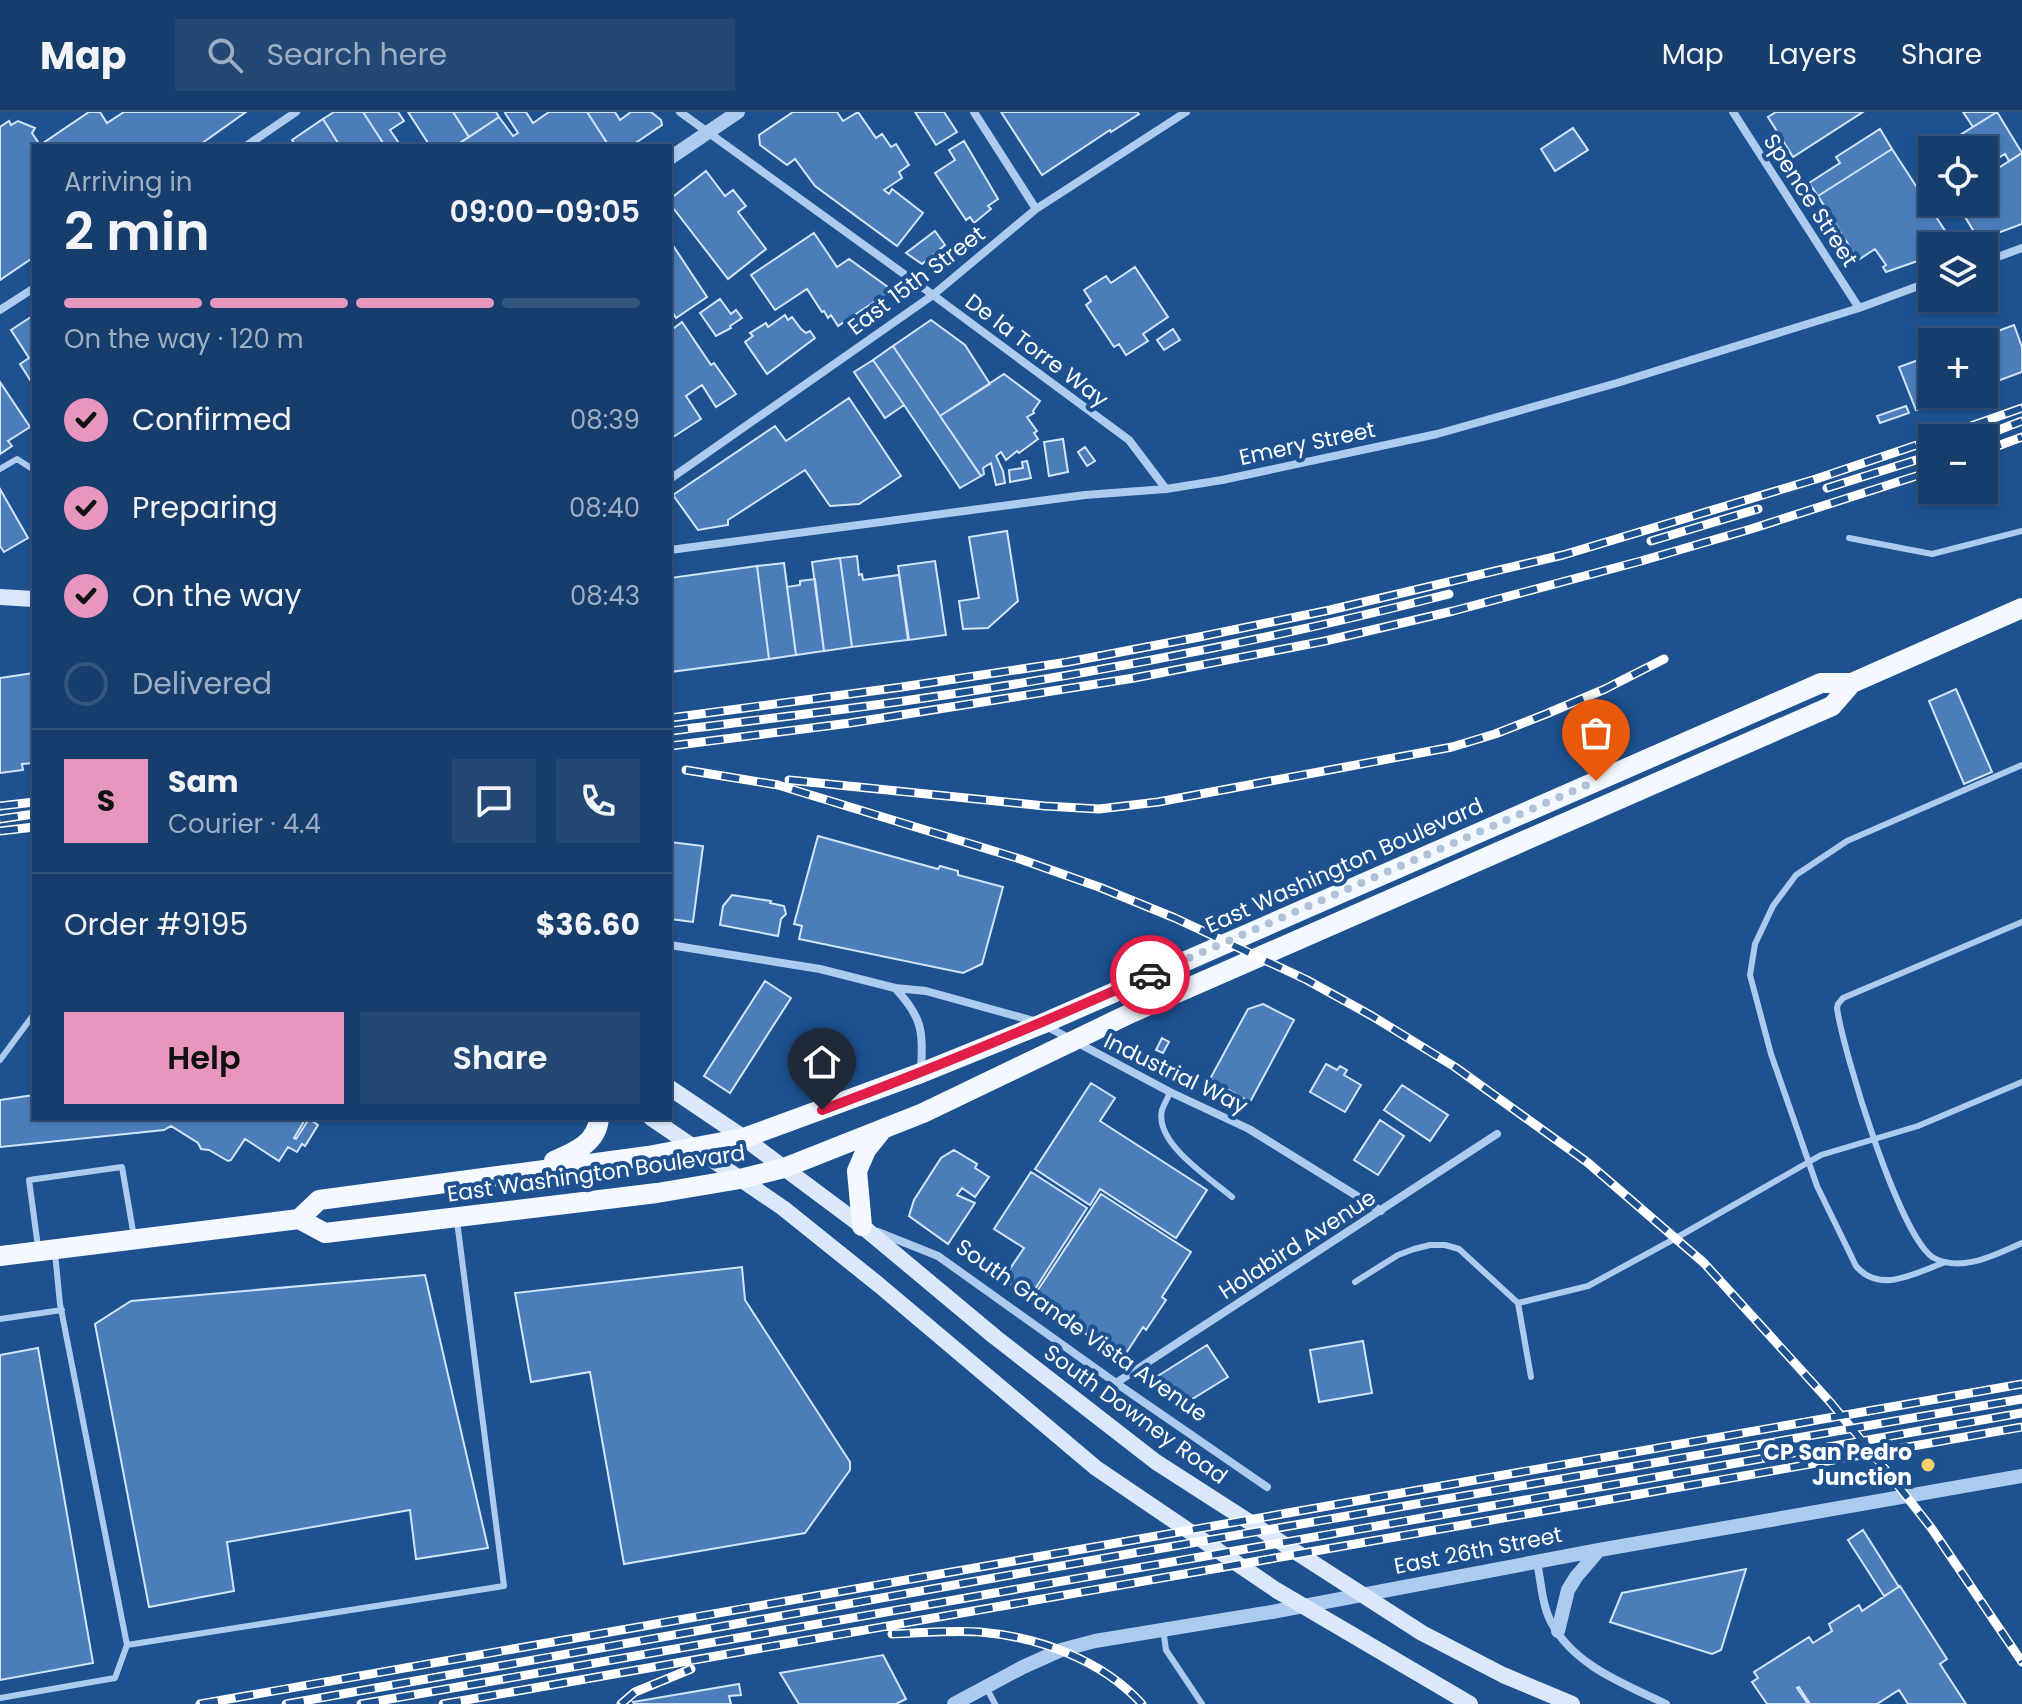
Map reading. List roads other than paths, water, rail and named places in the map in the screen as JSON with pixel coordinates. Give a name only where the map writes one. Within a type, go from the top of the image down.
[{"type":"main road","points":[[0,610],[7,597],[32,599]]},
{"type":"main road","name":"East Washington Boulevard","points":[[299,1219],[319,1200],[648,1156],[744,1138],[921,1073],[1042,1024],[1821,683],[1852,683],[2022,608]]},
{"type":"main road","name":"East Washington Boulevard","points":[[0,1256],[299,1219],[325,1233],[657,1193],[784,1168],[997,1079],[1131,1013],[1832,706],[1852,683]]},
{"type":"main road","points":[[672,1089],[744,1138]]},
{"type":"main road","points":[[532,1170],[580,1149],[598,1129],[599,1120]]},
{"type":"main road","points":[[654,1120],[783,1208],[1096,1468],[1276,1590],[1470,1704]]},
{"type":"main road","points":[[862,1226],[857,1171],[866,1150],[883,1129]]},
{"type":"main road","name":"South Downey Road","points":[[744,1138],[862,1226],[995,1337],[1156,1462],[1422,1633],[1503,1675],[1572,1704]]},
{"type":"street","points":[[249,144],[296,112]]},
{"type":"street","name":"De la Torre Way","points":[[680,112],[1129,440],[1166,489]]},
{"type":"street","points":[[672,157],[738,112]]},
{"type":"street","points":[[974,112],[1036,209]]},
{"type":"street","name":"East 15th Street","points":[[672,478],[933,295],[1036,209],[1186,112]]},
{"type":"street","name":"Spence Street","points":[[1733,112],[1859,308]]},
{"type":"street","points":[[1998,257],[2022,248]]},
{"type":"street","name":"Emery Street","points":[[672,550],[1222,480],[1437,434],[1617,383],[1859,308],[1918,286]]},
{"type":"street","points":[[0,310],[32,289]]},
{"type":"street","name":"Industrial Way","points":[[672,945],[820,969],[895,988],[926,991],[1042,1024],[1170,1092],[1249,1129],[1381,1211]]},
{"type":"street","points":[[895,988],[918,1018],[923,1036],[921,1073]]},
{"type":"street","name":"Holabird Avenue","points":[[1116,1383],[1497,1134]]},
{"type":"street","name":"South Grande Vista Avenue","points":[[862,1226],[938,1256],[1267,1487]]},
{"type":"street","name":"East 26th Street","points":[[954,1704],[1061,1650],[1095,1641],[1272,1612],[1599,1550],[2022,1476]]},
{"type":"street","points":[[1558,1631],[1568,1590],[1599,1550]]},
{"type":"street","points":[[1537,1562],[1551,1622],[1569,1645],[1608,1676],[1666,1704]]},
{"type":"lane","points":[[0,469],[17,459],[32,469]]},
{"type":"lane","points":[[1849,538],[1932,554],[2022,531]]},
{"type":"lane","points":[[1946,1262],[1895,1280],[1883,1281],[1862,1274],[1856,1266],[1817,1186],[1771,1054],[1750,975],[1755,944],[1773,906],[1796,875],[1847,841],[2022,765]]},
{"type":"lane","points":[[2022,922],[1843,998],[1837,1012],[1862,1105],[1918,1243],[1934,1258],[1961,1264],[2022,1243]]},
{"type":"lane","points":[[0,1060],[32,1017]]},
{"type":"lane","points":[[1518,1303],[1588,1286],[1821,1155],[1918,1126],[2022,1082]]},
{"type":"lane","points":[[1170,1092],[1162,1110],[1167,1138],[1232,1197]]},
{"type":"lane","points":[[0,1698],[115,1678],[127,1645],[62,1310],[29,1180],[122,1167],[134,1239]]},
{"type":"lane","points":[[127,1645],[504,1586],[456,1218]]},
{"type":"lane","points":[[1355,1282],[1398,1255],[1430,1245],[1459,1249],[1518,1303],[1531,1377]]},
{"type":"lane","points":[[0,1319],[62,1310]]},
{"type":"lane","points":[[1163,1629],[1166,1650],[1202,1704]]},
{"type":"lane","points":[[986,1687],[995,1704]]},
{"type":"railway","points":[[1977,424],[2022,408]]},
{"type":"railway","points":[[1998,430],[2022,421]]},
{"type":"railway","points":[[1998,446],[2022,437]]},
{"type":"railway","points":[[672,718],[1068,662],[1330,610],[1563,555],[1816,479],[1918,445]]},
{"type":"railway","points":[[1827,488],[1918,459]]},
{"type":"railway","points":[[672,746],[850,723],[1134,678],[1325,641],[1641,561],[1918,475]]},
{"type":"railway","points":[[1651,541],[1758,509]]},
{"type":"railway","points":[[672,731],[904,701],[1110,668],[1246,641],[1449,594]]},
{"type":"railway","points":[[789,780],[1045,806],[1099,809],[1158,802],[1452,747],[1546,714],[1664,659]]},
{"type":"railway","points":[[686,770],[778,785],[1020,859],[1099,887],[1175,918],[1307,980],[1455,1067],[1587,1162],[1704,1263],[1831,1403],[1885,1469],[1932,1529],[2022,1662]]},
{"type":"railway","points":[[0,806],[32,802]]},
{"type":"railway","points":[[0,819],[32,814]]},
{"type":"railway","points":[[0,831],[32,827]]},
{"type":"railway","points":[[200,1704],[2022,1384]]},
{"type":"railway","points":[[286,1704],[2022,1399]]},
{"type":"railway","points":[[361,1704],[2022,1413]]},
{"type":"railway","points":[[443,1704],[2022,1427]]},
{"type":"railway","points":[[892,1634],[969,1631],[1047,1645],[1089,1663],[1126,1688],[1142,1704]]},
{"type":"railway","points":[[621,1704],[635,1692],[691,1669]]},
{"type":"place","name":"CP San Pedro Junction","points":[[1928,1465]]}]
